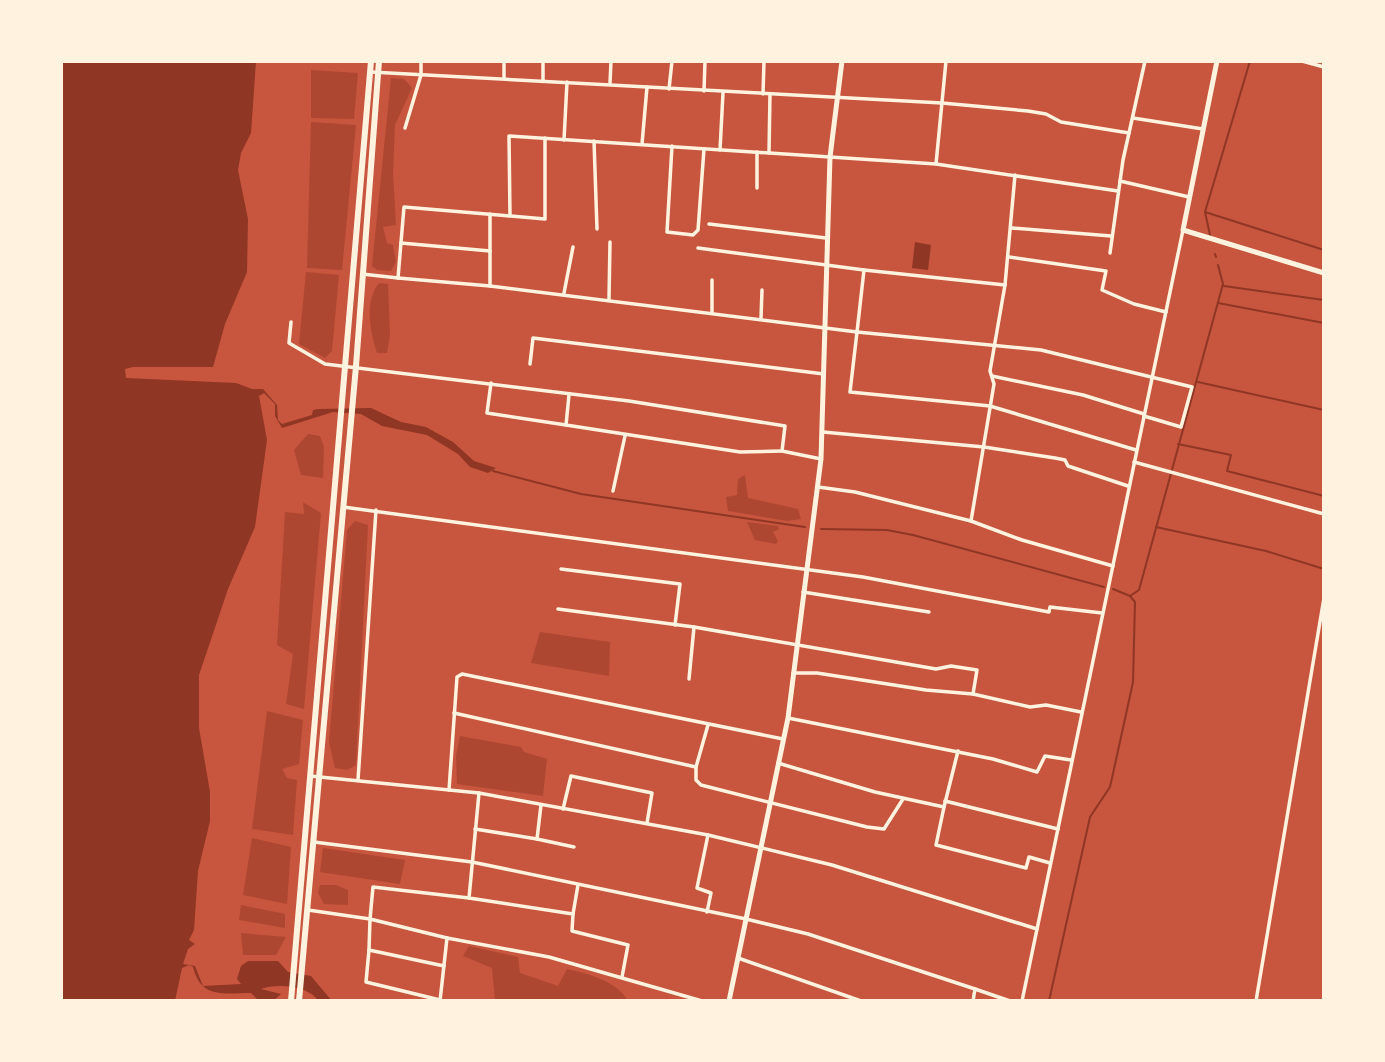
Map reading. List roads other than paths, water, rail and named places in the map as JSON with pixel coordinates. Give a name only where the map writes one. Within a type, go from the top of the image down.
[{"type":"highway","points":[[291,1001],[306,910],[314,776],[353,405],[374,72],[371,61]]},
{"type":"highway","points":[[299,1001],[297,972],[345,365],[374,72],[379,61]]},
{"type":"street","points":[[405,128],[421,75],[421,61]]},
{"type":"street","points":[[504,78],[505,61]]},
{"type":"street","points":[[543,61],[543,81]]},
{"type":"street","points":[[610,83],[611,61]]},
{"type":"street","points":[[669,89],[672,61]]},
{"type":"street","points":[[704,92],[705,61]]},
{"type":"street","points":[[763,94],[764,61]]},
{"type":"street","points":[[729,1001],[788,718],[821,459],[830,157],[842,61]]},
{"type":"street","points":[[936,164],[946,61]]},
{"type":"street","points":[[1110,253],[1118,191],[1145,61]]},
{"type":"street","points":[[1022,1001],[1217,61]]},
{"type":"street","points":[[1302,61],[1324,67]]},
{"type":"street","points":[[374,72],[942,103],[1046,114],[1061,122],[1129,133]]},
{"type":"street","points":[[564,140],[567,82]]},
{"type":"street","points":[[642,144],[647,87]]},
{"type":"street","points":[[720,150],[723,93]]},
{"type":"street","points":[[769,153],[770,94]]},
{"type":"street","points":[[1133,118],[1203,129]]},
{"type":"street","points":[[510,216],[509,136],[936,164],[1118,191]]},
{"type":"street","points":[[398,278],[404,207],[545,219],[545,138]]},
{"type":"street","points":[[594,141],[597,229]]},
{"type":"street","points":[[672,146],[667,232],[693,235],[698,230],[704,149]]},
{"type":"street","points":[[757,152],[757,188]]},
{"type":"street","points":[[971,522],[994,384],[993,344],[1009,257],[1014,175]]},
{"type":"street","points":[[1120,181],[1189,197]]},
{"type":"street","points":[[490,214],[491,286]]},
{"type":"street","points":[[709,224],[826,238]]},
{"type":"street","points":[[1012,228],[1111,236]]},
{"type":"street","points":[[1183,230],[1324,273]]},
{"type":"street","points":[[609,300],[610,242]]},
{"type":"street","points":[[401,243],[490,251]]},
{"type":"street","points":[[564,294],[573,247]]},
{"type":"street","points":[[698,248],[1005,285]]},
{"type":"street","points":[[1009,257],[1106,271],[1102,290],[1134,304],[1166,312]]},
{"type":"street","points":[[864,270],[850,392],[990,407],[1136,450]]},
{"type":"street","points":[[362,274],[564,294],[857,332],[993,344],[1073,356],[1192,387],[1181,427],[1083,395],[992,376]]},
{"type":"street","points":[[712,280],[712,312]]},
{"type":"street","points":[[761,318],[762,290]]},
{"type":"street","points":[[291,322],[289,343],[325,364],[491,383],[785,426],[782,451]]},
{"type":"street","points":[[530,364],[533,338],[824,374]]},
{"type":"street","points":[[491,383],[486,412],[625,436],[740,452],[782,451],[821,459]]},
{"type":"street","points":[[566,425],[569,395]]},
{"type":"street","points":[[823,432],[984,447],[1065,460],[1068,466],[1128,486]]},
{"type":"street","points":[[613,491],[625,436]]},
{"type":"street","points":[[1134,462],[1324,514]]},
{"type":"street","points":[[817,487],[855,492],[971,522],[1113,566]]},
{"type":"street","points":[[341,507],[968,594],[1031,610],[1049,612],[1050,607],[1102,613]]},
{"type":"street","points":[[358,780],[376,510]]},
{"type":"street","points":[[561,569],[680,584],[675,625]]},
{"type":"street","points":[[803,592],[929,612]]},
{"type":"street","points":[[1256,1001],[1324,598]]},
{"type":"street","points":[[558,609],[694,628],[936,670],[951,666],[977,670],[973,694]]},
{"type":"street","points":[[689,679],[694,628]]},
{"type":"street","points":[[793,673],[973,694],[1030,707],[1046,705],[1081,712]]},
{"type":"street","points":[[449,790],[457,677],[462,674],[784,739]]},
{"type":"street","points":[[454,713],[696,767]]},
{"type":"street","points":[[788,718],[958,751],[1037,772],[1045,756],[1071,760]]},
{"type":"street","points":[[708,725],[696,767],[696,780],[701,785],[884,829],[903,799]]},
{"type":"street","points":[[958,751],[936,845],[1026,869],[1029,857],[1051,863]]},
{"type":"street","points":[[778,763],[903,799],[944,807]]},
{"type":"street","points":[[314,776],[479,793],[761,846],[857,872],[1037,929]]},
{"type":"street","points":[[563,809],[571,776],[652,793],[647,823]]},
{"type":"street","points":[[468,898],[479,793]]},
{"type":"street","points":[[946,801],[1058,829]]},
{"type":"street","points":[[537,839],[541,805]]},
{"type":"street","points":[[475,829],[574,847]]},
{"type":"street","points":[[707,912],[711,893],[697,888],[708,835]]},
{"type":"street","points":[[312,842],[472,862],[746,919],[808,934],[1010,1001]]},
{"type":"street","points":[[578,884],[572,931],[628,946],[622,977]]},
{"type":"street","points":[[447,938],[440,1000],[366,982],[373,887],[573,914]]},
{"type":"street","points":[[306,910],[370,919],[447,938],[549,957],[702,1001]]},
{"type":"street","points":[[369,950],[444,966]]},
{"type":"street","points":[[737,958],[862,1001]]},
{"type":"street","points":[[973,1001],[975,989]]},
{"type":"waterway","points":[[1210,235],[1205,212],[1250,61]]},
{"type":"waterway","points":[[1205,212],[1324,250]]},
{"type":"waterway","points":[[1130,596],[1139,590],[1223,284],[1218,265]]},
{"type":"waterway","points":[[1224,286],[1324,300]]},
{"type":"waterway","points":[[1218,303],[1324,323]]},
{"type":"waterway","points":[[1198,382],[1324,410]]},
{"type":"waterway","points":[[1178,444],[1231,455],[1227,471],[1324,496]]},
{"type":"waterway","points":[[493,471],[581,494],[805,527]]},
{"type":"waterway","points":[[1156,527],[1266,551],[1324,569]]},
{"type":"waterway","points":[[821,529],[887,530],[913,535],[1104,587]]},
{"type":"waterway","points":[[1049,1001],[1090,817],[1110,787],[1133,682],[1135,602],[1130,596],[1113,589]]}]
